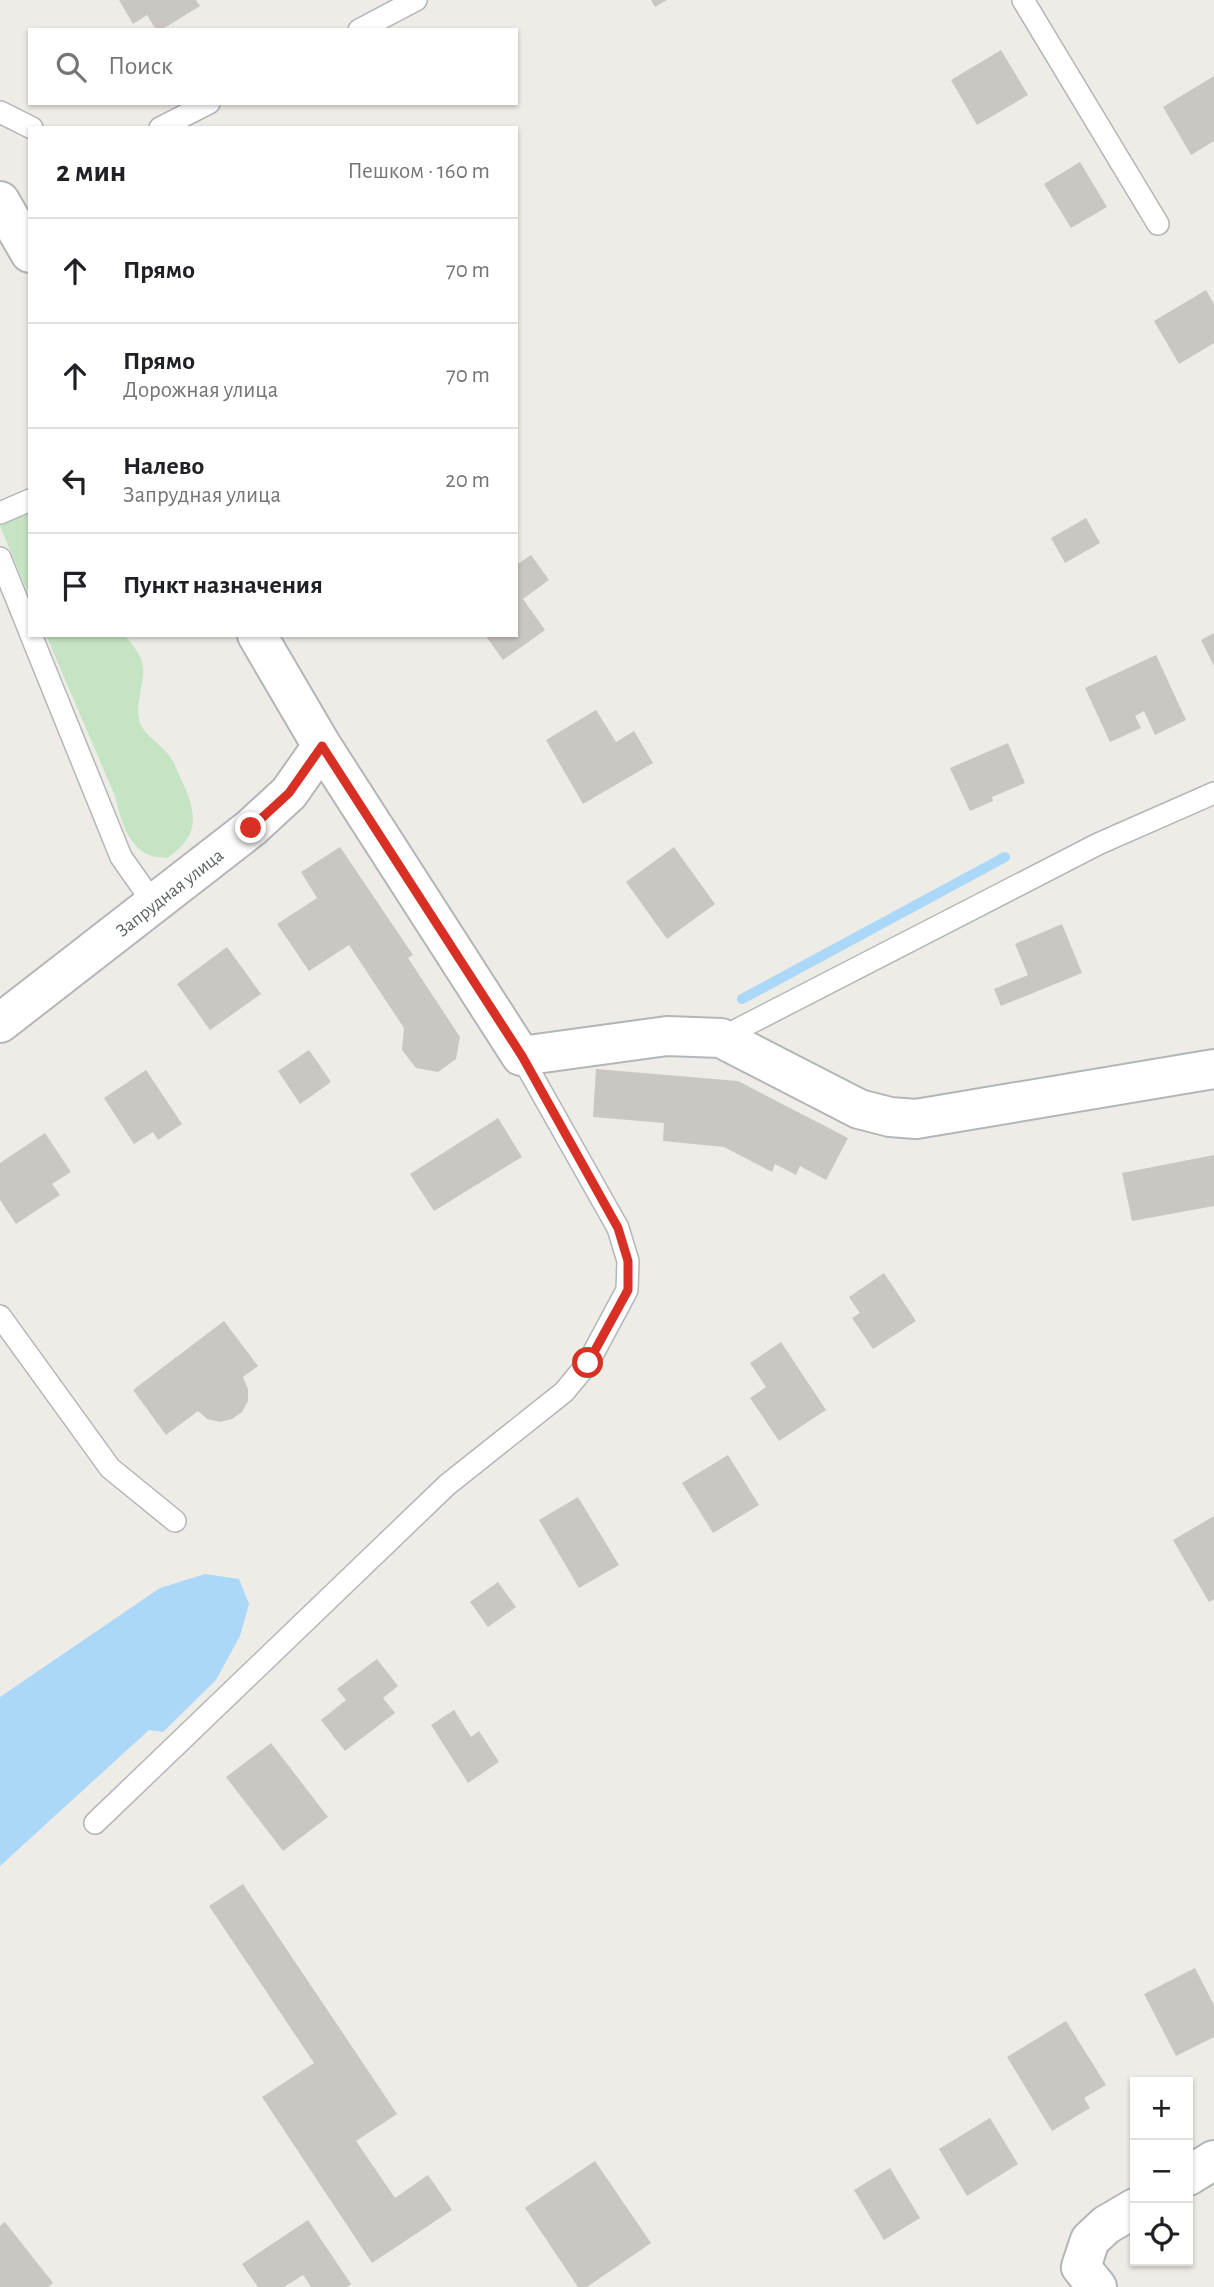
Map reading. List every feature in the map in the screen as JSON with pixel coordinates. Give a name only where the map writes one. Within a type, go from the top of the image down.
[{"type":"street","points":[[0,201],[28,250]]},
{"type":"street","points":[[258,637],[322,746],[522,1056],[667,1036],[721,1038],[859,1109],[890,1117],[916,1119],[1214,1069]]},
{"type":"street","name":"Запрудная улица","points":[[0,1023],[251,828],[289,793],[322,746]]},
{"type":"street","points":[[1193,2173],[1214,2160]]},
{"type":"street","points":[[1097,2287],[1082,2267],[1090,2240],[1106,2225],[1130,2210]]},
{"type":"lane","points":[[363,28],[416,0]]},
{"type":"lane","points":[[1023,0],[1158,224]]},
{"type":"lane","points":[[164,126],[205,105]]},
{"type":"lane","points":[[0,112],[28,126]]},
{"type":"lane","points":[[0,513],[28,501]]},
{"type":"lane","points":[[0,558],[28,626]]},
{"type":"lane","points":[[33,637],[121,857],[154,904]]},
{"type":"lane","points":[[721,1038],[1098,844],[1214,793]]},
{"type":"lane","points":[[95,1823],[447,1485],[564,1392],[588,1363],[628,1290],[628,1261],[618,1228],[522,1056]]},
{"type":"lane","points":[[0,1316],[110,1468],[175,1521]]},
{"type":"green space","points":[[28,509],[28,593],[0,526],[12,511]]},
{"type":"green space","points":[[47,637],[126,637],[139,654],[143,674],[138,705],[139,720],[145,731],[172,760],[193,813],[191,832],[186,841],[167,858],[149,855],[141,851],[130,838],[115,796]]},
{"type":"water","points":[[205,1574],[239,1579],[249,1604],[240,1636],[216,1680],[163,1732],[149,1730],[0,1866],[0,1697],[160,1588]]},
{"type":"building","points":[[119,0],[196,0],[200,6],[164,28],[155,28],[147,15],[133,24]]},
{"type":"building","points":[[651,0],[667,0],[655,7]]},
{"type":"building","points":[[1001,50],[1028,95],[977,125],[951,80]]},
{"type":"building","points":[[1214,76],[1214,141],[1191,155],[1163,107]]},
{"type":"building","points":[[1080,162],[1107,207],[1071,228],[1044,184]]},
{"type":"building","points":[[1206,290],[1214,304],[1214,343],[1179,364],[1154,321]]},
{"type":"building","points":[[1086,518],[1100,543],[1065,563],[1051,538]]},
{"type":"building","points":[[531,555],[549,580],[523,599],[545,630],[503,660],[486,637],[518,637],[518,564]]},
{"type":"building","points":[[1214,633],[1214,666],[1201,640]]},
{"type":"building","points":[[1156,655],[1186,720],[1155,735],[1144,711],[1135,716],[1141,728],[1110,742],[1085,688]]},
{"type":"building","points":[[596,710],[616,742],[634,731],[653,763],[583,804],[546,740]]},
{"type":"building","points":[[1008,743],[1025,783],[992,797],[993,801],[970,811],[950,768]]},
{"type":"building","points":[[340,847],[413,955],[408,958],[460,1037],[456,1059],[438,1072],[416,1068],[402,1050],[404,1028],[349,945],[309,971],[277,924],[317,898],[301,872]]},
{"type":"building","points":[[674,847],[715,904],[667,939],[626,882]]},
{"type":"building","points":[[1062,924],[1082,973],[1001,1006],[994,989],[1028,975],[1015,944]]},
{"type":"building","points":[[227,947],[261,994],[210,1030],[177,984]]},
{"type":"building","points":[[309,1050],[331,1082],[300,1104],[278,1071]]},
{"type":"building","points":[[596,1069],[738,1081],[848,1138],[826,1180],[800,1166],[796,1175],[775,1164],[772,1172],[724,1147],[663,1141],[664,1123],[593,1117]]},
{"type":"building","points":[[146,1070],[182,1124],[158,1140],[153,1132],[134,1144],[104,1098]]},
{"type":"building","points":[[498,1118],[522,1157],[434,1211],[410,1174]]},
{"type":"building","points":[[45,1133],[71,1172],[52,1184],[60,1195],[16,1224],[0,1200],[0,1163]]},
{"type":"building","points":[[1214,1155],[1214,1206],[1132,1221],[1122,1173]]},
{"type":"building","points":[[884,1273],[916,1321],[873,1349],[852,1318],[860,1313],[849,1297]]},
{"type":"building","points":[[224,1321],[258,1366],[243,1377],[248,1389],[248,1401],[242,1412],[232,1419],[220,1422],[207,1419],[198,1411],[166,1435],[133,1390]]},
{"type":"building","points":[[781,1342],[826,1410],[779,1441],[750,1398],[766,1387],[750,1363]]},
{"type":"building","points":[[728,1455],[759,1505],[713,1533],[682,1483]]},
{"type":"building","points":[[578,1497],[619,1565],[579,1588],[539,1520]]},
{"type":"building","points":[[1214,1516],[1214,1599],[1209,1602],[1173,1540]]},
{"type":"building","points":[[498,1582],[516,1607],[488,1627],[470,1602]]},
{"type":"building","points":[[377,1659],[398,1686],[383,1698],[395,1713],[345,1751],[321,1720],[346,1700],[337,1689]]},
{"type":"building","points":[[454,1710],[471,1737],[479,1731],[499,1762],[468,1783],[431,1725]]},
{"type":"building","points":[[271,1743],[328,1817],[283,1851],[226,1777]]},
{"type":"building","points":[[243,1884],[397,2114],[356,2141],[395,2198],[428,2175],[452,2210],[372,2263],[262,2097],[314,2063],[209,1906]]},
{"type":"building","points":[[1195,1968],[1214,2005],[1214,2037],[1176,2056],[1144,1994]]},
{"type":"building","points":[[1066,2021],[1106,2085],[1084,2098],[1090,2108],[1052,2131],[1007,2057]]},
{"type":"building","points":[[990,2118],[1018,2164],[967,2196],[939,2149]]},
{"type":"building","points":[[595,2161],[651,2243],[587,2287],[578,2287],[525,2208]]},
{"type":"building","points":[[890,2168],[920,2218],[884,2240],[854,2190]]},
{"type":"building","points":[[308,2220],[351,2284],[347,2287],[311,2287],[303,2275],[284,2287],[258,2287],[242,2264]]},
{"type":"building","points":[[5,2222],[53,2283],[48,2287],[0,2287],[0,2226]]},
{"type":"waterway","points":[[742,999],[1005,857]]},
{"type":"route","points":[[251,828],[289,793],[322,746],[522,1056],[618,1228],[628,1261],[628,1290],[588,1363]]}]
